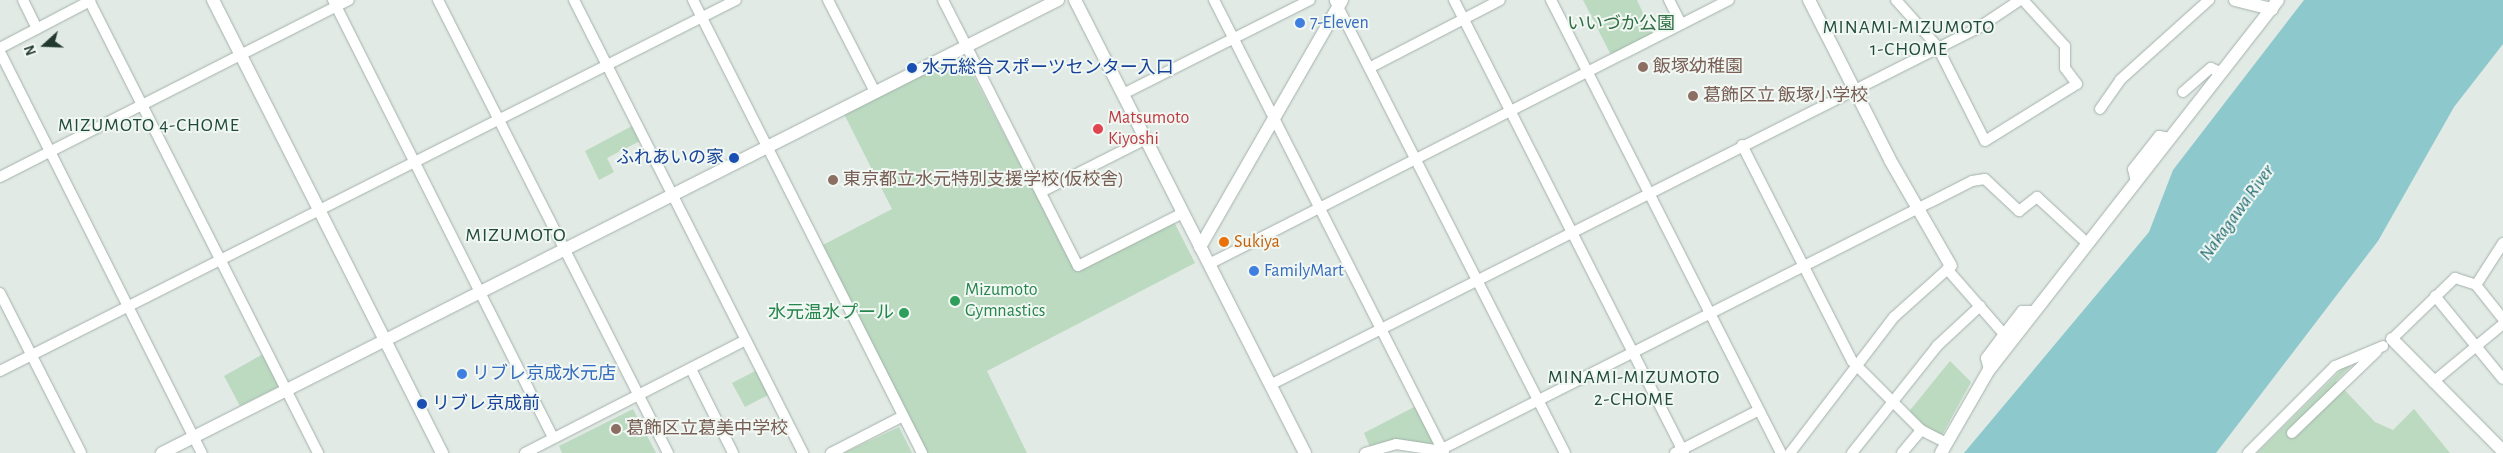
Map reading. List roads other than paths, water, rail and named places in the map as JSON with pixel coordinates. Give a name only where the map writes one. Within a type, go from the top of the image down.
[{"type":"street","points":[[23,0],[37,29]]},
{"type":"street","points":[[213,0],[442,453]]},
{"type":"street","points":[[0,176],[241,55],[334,3],[349,0]]},
{"type":"street","points":[[438,0],[668,453]]},
{"type":"street","points":[[574,0],[804,453]]},
{"type":"street","points":[[693,0],[922,453]]},
{"type":"street","points":[[0,372],[736,0]]},
{"type":"street","points":[[828,0],[875,92]]},
{"type":"street","points":[[943,0],[1078,266],[1183,213]]},
{"type":"street","points":[[162,453],[1058,0]]},
{"type":"street","points":[[1075,0],[1305,453]]},
{"type":"street","points":[[1214,0],[1443,451]]},
{"type":"street","points":[[1123,94],[1310,0]]},
{"type":"street","points":[[1454,0],[1633,353],[1680,452],[1759,410]]},
{"type":"street","points":[[1370,67],[1500,0]]},
{"type":"street","points":[[1551,0],[1781,453]]},
{"type":"street","points":[[1669,0],[1681,24]]},
{"type":"street","points":[[1209,264],[1729,0]]},
{"type":"street","points":[[1809,0],[1949,268],[2004,334]]},
{"type":"street","points":[[1270,385],[1742,144],[1937,46],[1989,22],[2021,0],[2065,46],[2064,68],[2078,84],[1985,141],[1937,46],[1896,0]]},
{"type":"street","points":[[2100,109],[2120,80],[2209,0]]},
{"type":"street","points":[[2235,0],[2275,5]]},
{"type":"street","points":[[0,48],[89,1],[318,453]]},
{"type":"street","points":[[1338,2],[1565,453]]},
{"type":"street","points":[[1200,247],[1275,120],[1338,2]]},
{"type":"street","points":[[334,3],[553,438]]},
{"type":"street","points":[[1742,144],[1856,365],[1921,430],[1944,448],[1990,370],[2275,5]]},
{"type":"street","points":[[0,52],[202,453]]},
{"type":"street","points":[[2183,92],[2211,68],[2222,73]]},
{"type":"street","points":[[1041,192],[1146,139]]},
{"type":"street","points":[[1365,453],[1396,444],[1443,451],[1538,401],[1918,210],[1972,180],[1985,178],[2019,212],[2037,197],[2088,244]]},
{"type":"street","points":[[2476,285],[2503,243]]},
{"type":"street","points":[[1790,453],[1856,365],[1912,299],[1949,268]]},
{"type":"street","points":[[2503,319],[2476,285],[2455,278],[2392,340],[2503,452]]},
{"type":"street","points":[[0,293],[81,453]]},
{"type":"street","points":[[2435,296],[2503,379]]},
{"type":"street","points":[[1852,453],[1947,334],[1980,306]]},
{"type":"street","points":[[1990,370],[1986,358],[2004,334],[2022,312],[2036,311]]},
{"type":"street","points":[[2433,382],[2503,324]]},
{"type":"street","points":[[525,453],[746,340]]},
{"type":"street","points":[[2248,453],[2335,366],[2383,346],[2292,433]]},
{"type":"street","points":[[691,369],[733,453]]},
{"type":"street","points":[[831,453],[903,416]]},
{"type":"street","points":[[1902,453],[1921,430]]},
{"type":"water","name":"Nakagawa River","points":[[2304,0],[2503,0],[2503,44],[2454,107],[2378,241],[2216,453],[1964,453],[2149,232],[2173,170]]},
{"type":"place","name":"7-Eleven","points":[[1300,23]]},
{"type":"place","name":"飯塚幼稚園","points":[[1643,67]]},
{"type":"place","name":"水元総合スポーツセンター入口","points":[[912,68]]},
{"type":"place","name":"葛飾区立 飯塚小学校","points":[[1693,96]]},
{"type":"place","name":"Matsumoto Kiyoshi","points":[[1098,129]]},
{"type":"place","name":"ふれあいの家","points":[[734,158]]},
{"type":"place","name":"東京都立水元特別支援学校(仮校舎)","points":[[833,180]]},
{"type":"place","name":"Sukiya","points":[[1224,242]]},
{"type":"place","name":"FamilyMart","points":[[1254,271]]},
{"type":"place","name":"Mizumoto Gymnastics","points":[[955,301]]},
{"type":"place","name":"水元温水プール","points":[[904,313]]},
{"type":"place","name":"リブレ京成水元店","points":[[462,374]]},
{"type":"place","name":"リブレ京成前","points":[[422,404]]},
{"type":"place","name":"葛飾区立葛美中学校","points":[[616,429]]},
{"type":"district","name":"MINAMI-MIZUMOTO 1-CHOME","points":[[1909,39]]},
{"type":"district","name":"MIZUMOTO 4-CHOME","points":[[149,126]]},
{"type":"district","name":"MIZUMOTO","points":[[516,235]]},
{"type":"district","name":"MINAMI-MIZUMOTO 2-CHOME","points":[[1634,389]]},
{"type":"park label","name":"いいづか公園","points":[[1621,24]]}]
